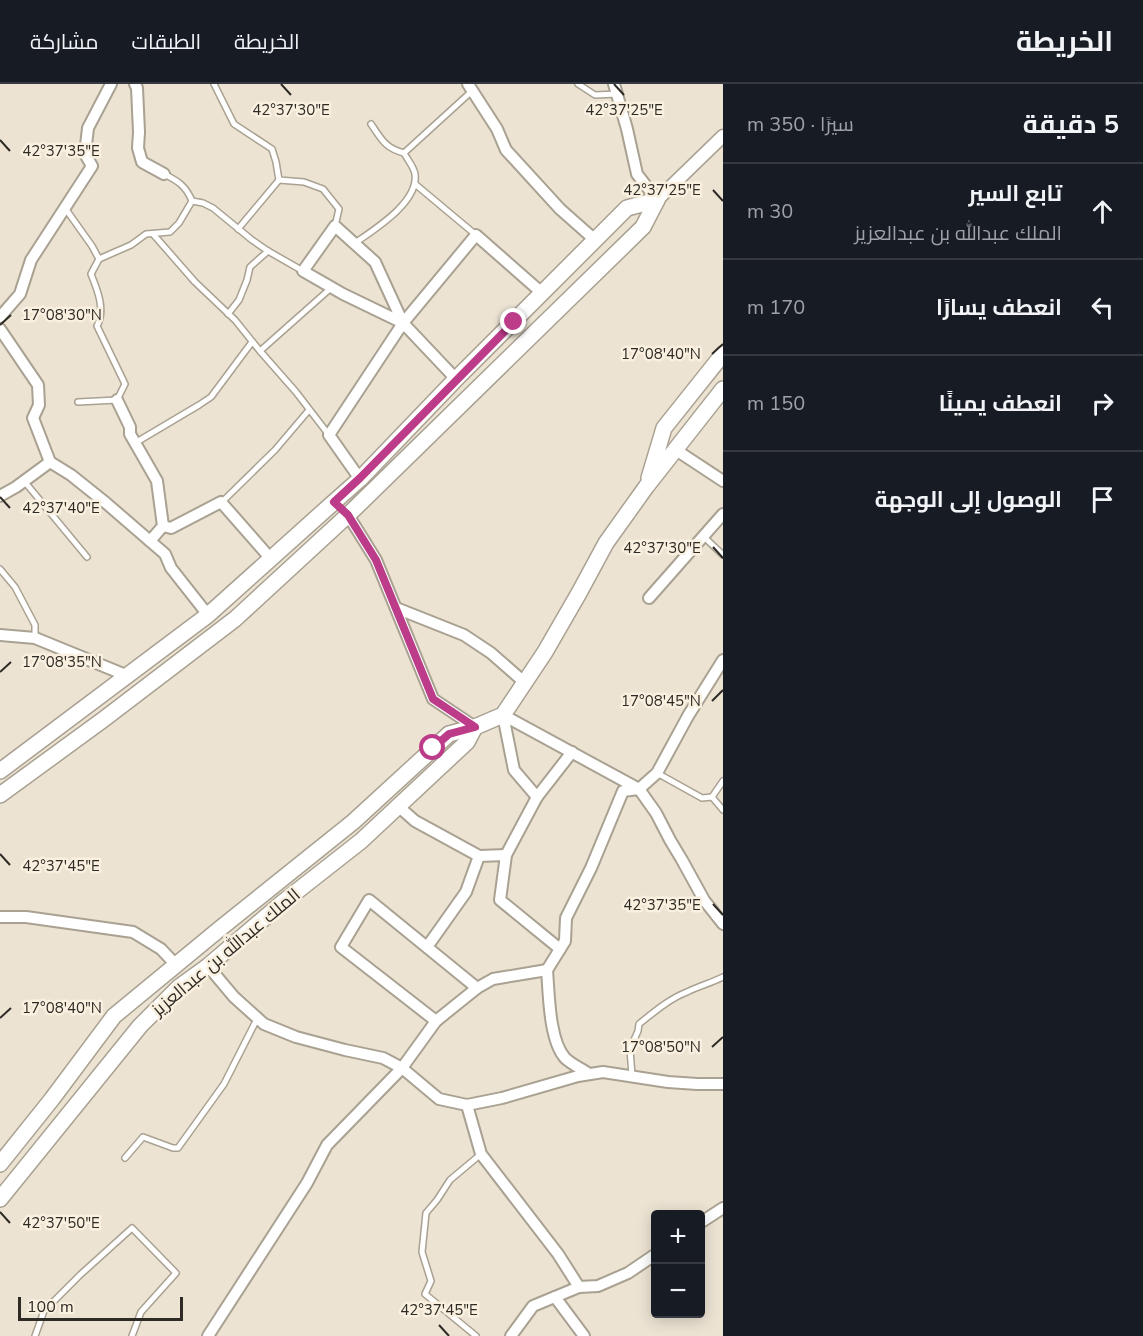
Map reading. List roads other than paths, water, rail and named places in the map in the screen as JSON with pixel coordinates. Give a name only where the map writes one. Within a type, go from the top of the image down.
[{"type":"main road","points":[[0,771],[208,615],[360,478],[627,208],[657,200]]},
{"type":"main road","points":[[0,795],[235,619],[348,515],[644,228],[657,200]]},
{"type":"main road","points":[[646,487],[664,428],[723,354]]},
{"type":"main road","points":[[502,715],[545,652],[606,543],[646,487],[723,389]]},
{"type":"main road","points":[[334,502],[348,515]]},
{"type":"main road","name":"الملك عبدالله بن عبدالعزيز","points":[[0,1164],[114,1016],[353,822],[449,734],[475,727],[502,715]]},
{"type":"main road","name":"الملك عبدالله بن عبدالعزيز","points":[[0,1199],[140,1026],[178,987],[208,966],[282,903],[361,841],[467,742],[475,727]]},
{"type":"street","points":[[0,317],[20,294],[31,260],[92,166],[85,154],[88,128],[111,84]]},
{"type":"street","points":[[135,84],[137,88],[138,148],[142,162],[164,174]]},
{"type":"street","points":[[470,88],[497,129],[506,150],[560,209],[595,240]]},
{"type":"street","points":[[616,89],[637,174],[657,200],[723,136]]},
{"type":"street","points":[[403,323],[331,288],[303,271],[335,226],[375,262],[403,323],[456,379]]},
{"type":"street","points":[[360,478],[329,435],[403,323],[476,235],[543,293]]},
{"type":"street","points":[[0,329],[38,385],[39,405],[33,418],[50,462],[70,475],[165,554],[171,568],[208,615]]},
{"type":"street","points":[[117,400],[130,427],[130,434],[157,481],[163,526],[150,541]]},
{"type":"street","points":[[676,450],[723,481]]},
{"type":"street","points":[[0,496],[50,462]]},
{"type":"street","points":[[163,526],[171,528],[221,502],[271,559]]},
{"type":"street","points":[[649,598],[723,514]]},
{"type":"street","points":[[348,515],[376,560],[433,699],[475,727]]},
{"type":"street","points":[[396,608],[464,635],[491,653],[524,682]]},
{"type":"street","points":[[0,635],[34,638],[128,676]]},
{"type":"street","points":[[589,1074],[566,1058],[555,1038],[549,1006],[547,970],[566,941],[566,918],[591,868],[623,791],[639,789],[657,773],[723,660]]},
{"type":"street","points":[[502,715],[639,789],[656,813],[704,900],[723,924]]},
{"type":"street","points":[[502,715],[514,770],[537,797]]},
{"type":"street","points":[[560,949],[500,900],[506,855],[537,797],[572,752]]},
{"type":"street","points":[[398,806],[415,821],[479,856],[506,855]]},
{"type":"street","points":[[427,947],[466,892],[479,856]]},
{"type":"street","points":[[436,1021],[341,947],[369,900],[477,988]]},
{"type":"street","points":[[0,917],[26,917],[133,932],[161,949],[176,965]]},
{"type":"street","points":[[208,966],[234,997],[264,1024],[296,1037],[383,1058],[402,1068],[439,1099],[467,1105],[502,1098],[578,1076],[603,1072],[668,1082],[723,1084]]},
{"type":"street","points":[[208,1336],[307,1183],[327,1145],[402,1068],[436,1021],[477,988],[493,979],[547,970]]},
{"type":"street","points":[[467,1105],[481,1154],[558,1254],[579,1287]]},
{"type":"street","points":[[705,1220],[723,1208]]},
{"type":"street","points":[[511,1336],[533,1306],[579,1287],[597,1286],[628,1273],[651,1257]]},
{"type":"street","points":[[555,1297],[584,1336]]},
{"type":"lane","points":[[214,84],[234,124],[272,149],[279,180],[238,229]]},
{"type":"lane","points":[[578,84],[595,95],[616,89]]},
{"type":"lane","points":[[404,153],[470,88]]},
{"type":"lane","points":[[355,244],[395,213],[408,198],[415,184],[415,172],[404,153],[386,145],[371,124]]},
{"type":"lane","points":[[164,174],[176,179],[188,190],[192,201]]},
{"type":"lane","points":[[279,180],[304,182],[323,189],[339,209],[335,226]]},
{"type":"lane","points":[[415,184],[476,235]]},
{"type":"lane","points":[[192,201],[213,208],[268,251],[303,271]]},
{"type":"lane","points":[[78,402],[117,400],[125,384],[97,326],[100,320],[99,295],[91,274],[99,259],[131,245],[146,234],[170,232],[192,201]]},
{"type":"lane","points":[[65,207],[99,259]]},
{"type":"lane","points":[[153,234],[195,282],[228,314],[329,435]]},
{"type":"lane","points":[[228,314],[239,300],[250,267],[268,251]]},
{"type":"lane","points":[[260,351],[331,288]]},
{"type":"lane","points":[[135,443],[211,397],[252,342]]},
{"type":"lane","points":[[221,502],[275,450],[309,410]]},
{"type":"lane","points":[[24,481],[87,557]]},
{"type":"lane","points":[[703,536],[723,555]]},
{"type":"lane","points":[[0,569],[15,587],[35,626],[34,638]]},
{"type":"lane","points":[[657,773],[702,798],[712,797],[723,781]]},
{"type":"lane","points":[[712,797],[723,810]]},
{"type":"lane","points":[[632,1076],[630,1048],[639,1024],[687,991],[723,978]]},
{"type":"lane","points":[[125,1158],[143,1137],[178,1148],[224,1084],[257,1018]]},
{"type":"lane","points":[[476,1336],[425,1294],[431,1281],[422,1252],[426,1213],[438,1200],[450,1180],[481,1154]]},
{"type":"lane","points":[[35,1336],[44,1311],[132,1228],[176,1273],[141,1312],[132,1336]]}]
